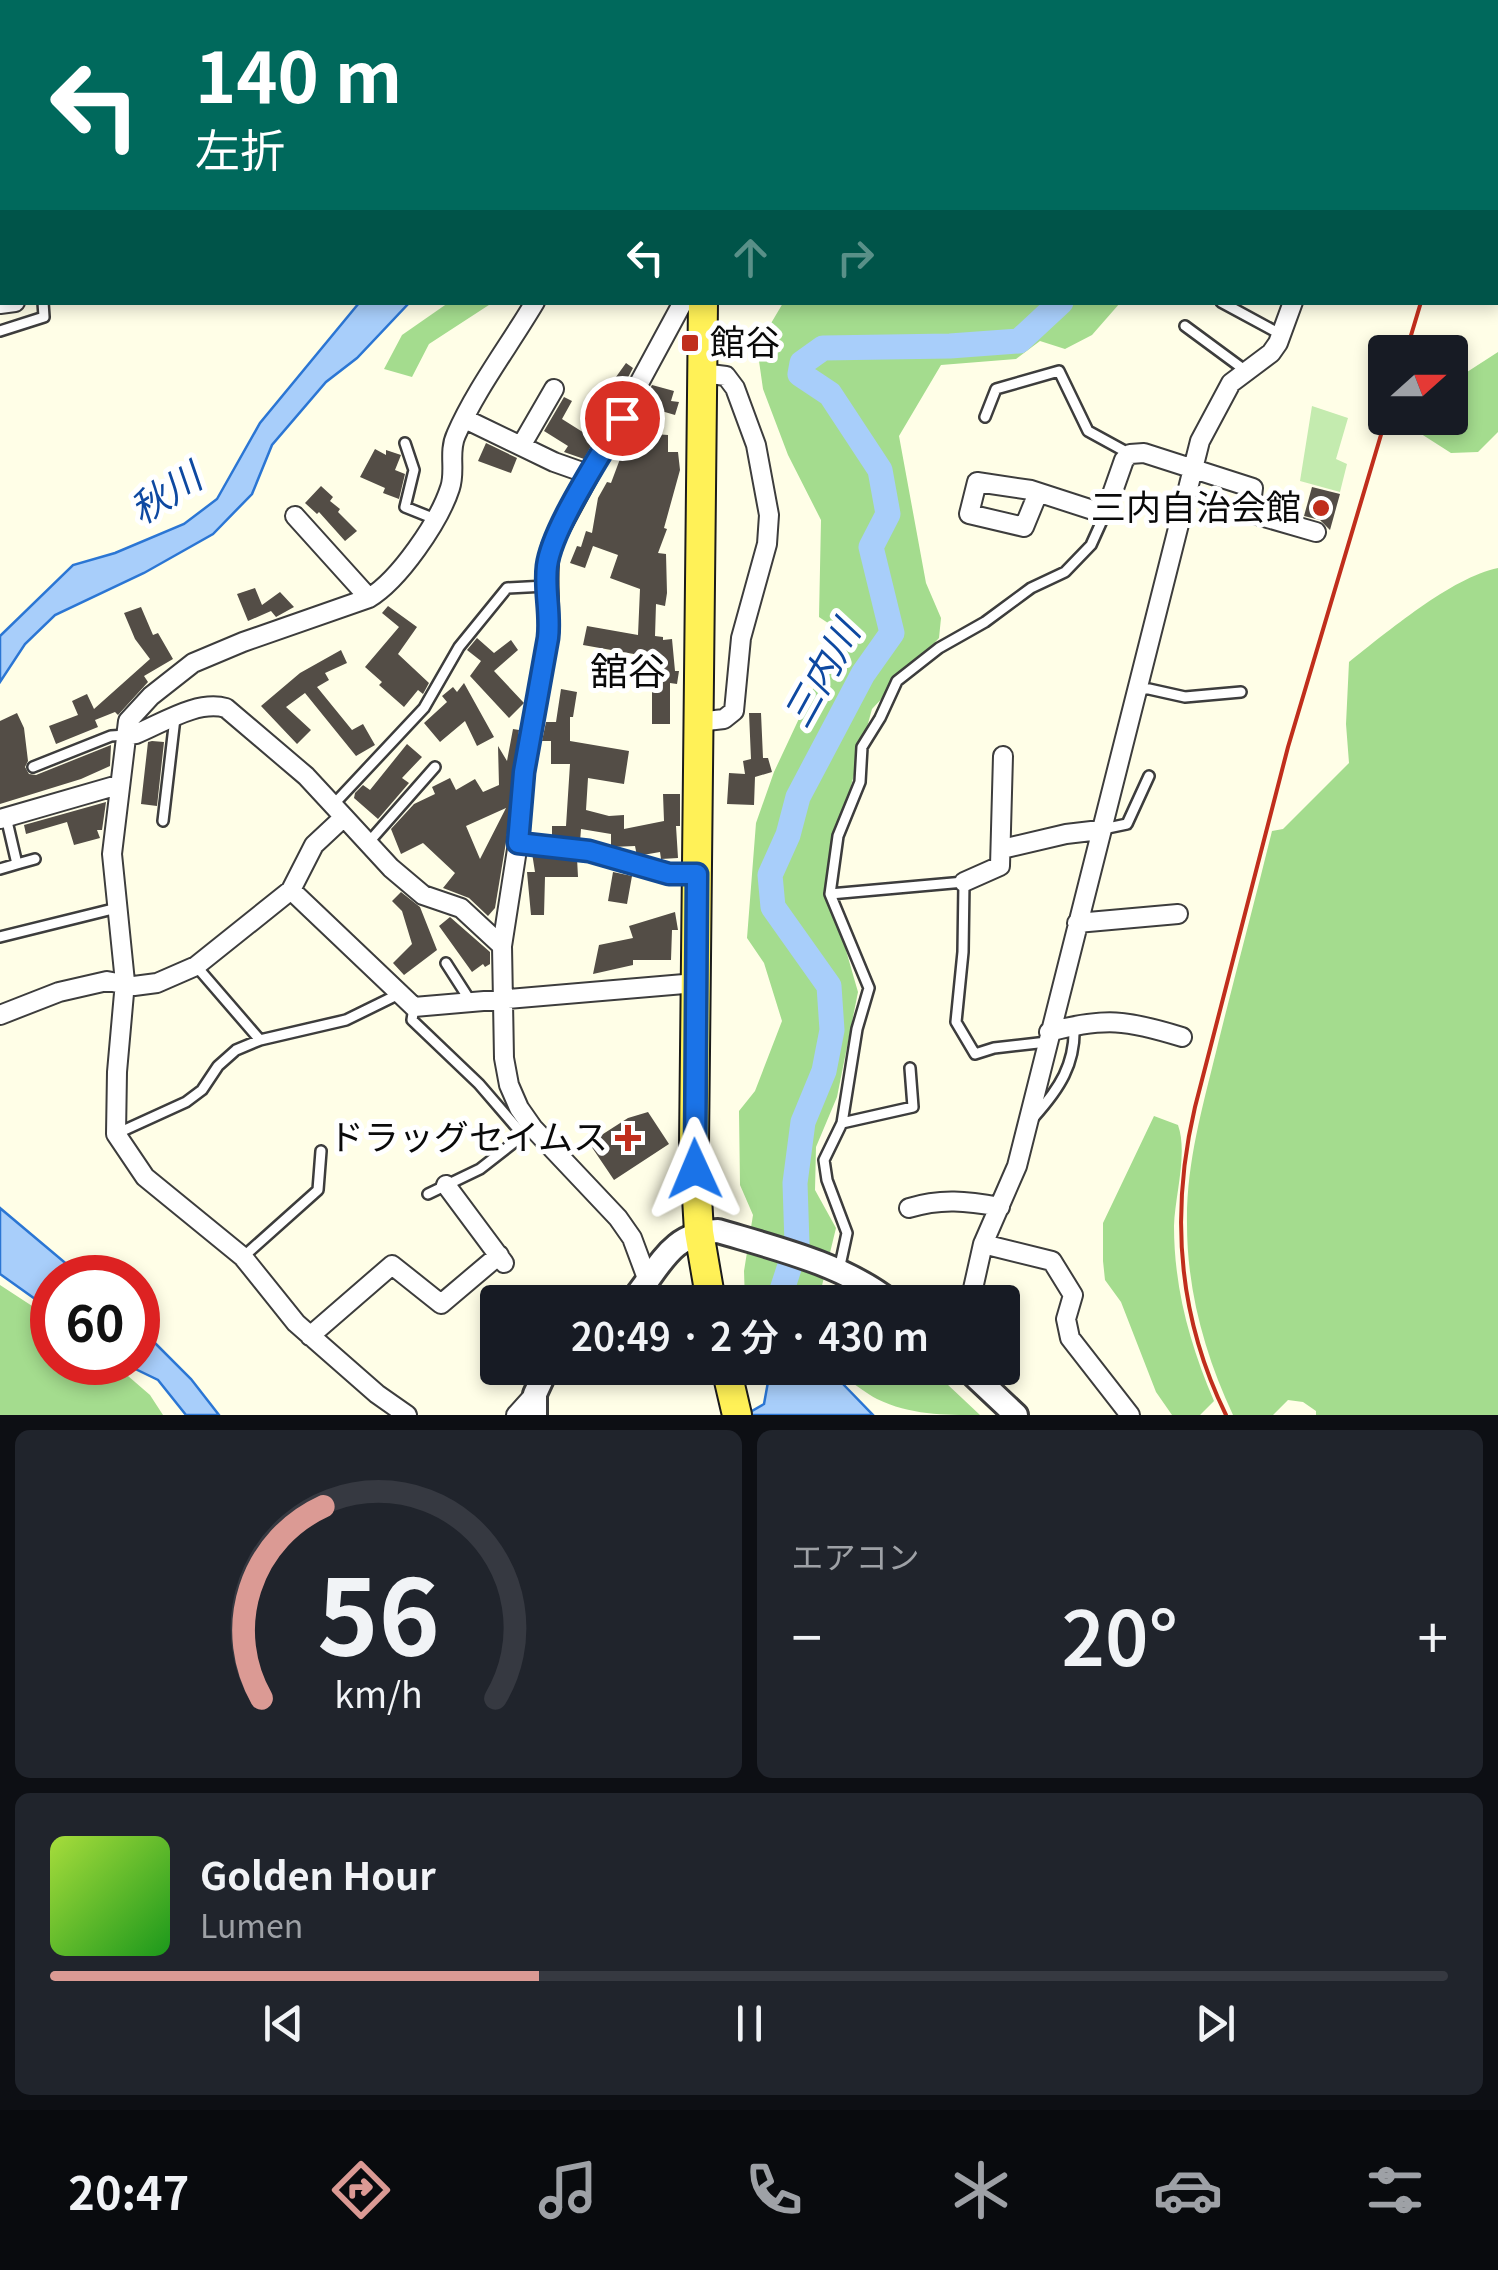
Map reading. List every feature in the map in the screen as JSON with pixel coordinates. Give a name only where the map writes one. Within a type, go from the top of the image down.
[{"type":"main road","points":[[703,305],[694,1144],[699,1232],[708,1285]]},
{"type":"main road","points":[[730,1385],[737,1415]]},
{"type":"street","points":[[407,1415],[310,1336],[243,1257],[146,1177],[116,1134],[125,982],[112,854],[118,785],[128,722],[192,663],[369,598],[411,555],[452,484],[452,449],[465,419],[533,305]]},
{"type":"street","points":[[648,1281],[632,1238],[618,1218],[528,1132],[509,1085],[504,1058],[502,946],[524,772],[548,638],[546,586],[551,546],[681,305]]},
{"type":"street","points":[[974,1285],[982,1244],[1017,1166],[1134,690],[1200,441],[1230,384],[1271,353],[1292,305]]},
{"type":"street","points":[[698,722],[724,719],[734,710],[741,638],[769,528],[760,462],[735,388],[726,376],[702,373]]},
{"type":"street","points":[[522,446],[554,389]]},
{"type":"street","points":[[465,419],[588,474]]},
{"type":"street","points":[[1038,494],[1105,514],[1124,460],[1130,454],[1144,452],[1254,488],[1250,514],[1316,532]]},
{"type":"street","points":[[295,516],[369,598]]},
{"type":"street","points":[[126,735],[215,705],[234,712],[422,895],[462,908],[502,946]]},
{"type":"street","points":[[964,882],[1000,866],[1004,756]]},
{"type":"street","points":[[3,818],[118,785]]},
{"type":"street","points":[[0,1015],[59,992],[106,981],[134,986],[157,983],[196,966],[291,890],[314,844],[339,811]]},
{"type":"street","points":[[1002,849],[1100,830]]},
{"type":"street","points":[[291,890],[414,1007],[696,983]]},
{"type":"street","points":[[1077,923],[1178,914]]},
{"type":"street","points":[[1048,1037],[1090,1021],[1124,1021],[1182,1037]]},
{"type":"street","points":[[310,1336],[392,1265],[441,1304],[502,1259],[446,1185]]},
{"type":"street","points":[[909,1208],[952,1200],[1000,1207]]},
{"type":"street","points":[[645,1285],[672,1247],[699,1232],[718,1231],[834,1270],[866,1285]]},
{"type":"street","points":[[982,1244],[1052,1261],[1073,1295],[1066,1320],[1070,1338],[1130,1415]]},
{"type":"street","points":[[984,1385],[1016,1415]]},
{"type":"street","points":[[516,1415],[535,1405]]},
{"type":"lane","points":[[0,331],[44,316],[43,305]]},
{"type":"lane","points":[[1226,305],[1282,335]]},
{"type":"lane","points":[[1184,326],[1246,371]]},
{"type":"lane","points":[[985,417],[996,390],[1059,371],[1088,431],[1130,454]]},
{"type":"lane","points":[[405,442],[414,470],[405,506],[435,518]]},
{"type":"lane","points":[[834,1270],[847,1234],[824,1168],[828,1147],[842,1123],[857,1028],[869,988],[830,894],[835,849],[860,782],[862,746],[897,681],[939,648],[996,615],[1031,588],[1065,572],[1091,545],[1105,514]]},
{"type":"lane","points":[[339,811],[424,708],[459,647],[506,588],[546,586]]},
{"type":"lane","points":[[1134,690],[1149,688],[1185,697],[1241,692]]},
{"type":"lane","points":[[163,821],[175,718]]},
{"type":"lane","points":[[33,768],[111,736],[126,735]]},
{"type":"lane","points":[[368,843],[434,766]]},
{"type":"lane","points":[[1100,830],[1126,824],[1150,776]]},
{"type":"lane","points":[[3,818],[17,864]]},
{"type":"lane","points":[[518,843],[589,851],[669,874],[697,874]]},
{"type":"lane","points":[[0,870],[34,859]]},
{"type":"lane","points":[[830,894],[964,882],[964,952],[956,1022],[960,1031],[975,1054],[1048,1037]]},
{"type":"lane","points":[[0,937],[117,908]]},
{"type":"lane","points":[[446,964],[471,1002]]},
{"type":"lane","points":[[196,966],[260,1040]]},
{"type":"lane","points":[[116,1134],[186,1102],[202,1090],[218,1066],[236,1050],[260,1040],[346,1020],[399,994]]},
{"type":"lane","points":[[414,1007],[412,1020],[528,1132],[480,1169],[428,1194]]},
{"type":"lane","points":[[1026,1126],[1068,1072],[1075,1047],[1074,1025]]},
{"type":"lane","points":[[842,1123],[913,1107],[910,1068]]},
{"type":"lane","points":[[243,1257],[318,1190],[320,1151]]},
{"type":"green space","points":[[445,305],[489,305],[429,344],[412,377],[384,369],[402,335]]},
{"type":"green space","points":[[782,305],[1118,305],[1092,335],[1065,349],[1040,341],[1016,359],[941,365],[899,436],[926,583],[941,618],[939,638],[872,709],[834,848],[841,933],[858,992],[837,1097],[816,1147],[815,1190],[836,1228],[822,1285],[744,1285],[753,1215],[740,1185],[739,1111],[755,1091],[782,1021],[764,963],[747,938],[756,823],[774,772],[840,631],[819,617],[821,520],[788,455],[763,389],[757,347]]},
{"type":"green space","points":[[1498,352],[1498,432],[1478,452],[1451,453],[1423,435],[1468,435],[1468,371]]},
{"type":"green space","points":[[1312,406],[1348,418],[1336,459],[1347,464],[1340,492],[1300,481]]},
{"type":"green space","points":[[1498,568],[1498,1415],[1316,1415],[1303,1402],[1288,1400],[1273,1415],[1233,1415],[1206,1346],[1194,1298],[1187,1202],[1200,1116],[1272,831],[1283,829],[1349,763],[1349,662],[1440,594]]},
{"type":"green space","points":[[1154,1116],[1178,1125],[1181,1136],[1174,1226],[1177,1272],[1191,1337],[1214,1401],[1200,1415],[1172,1415],[1156,1392],[1121,1302],[1105,1280],[1103,1223]]},
{"type":"green space","points":[[0,1285],[30,1305],[30,1385],[138,1385],[163,1415],[0,1415]]},
{"type":"green space","points":[[856,1385],[948,1385],[980,1415],[914,1411],[877,1399]]},
{"type":"water","points":[[357,305],[407,305],[357,358],[326,382],[272,445],[252,494],[213,534],[144,573],[55,615],[25,644],[0,682],[0,636],[73,565],[115,553],[184,524],[217,499],[260,423]]},
{"type":"water","points":[[0,1208],[56,1255],[30,1255],[30,1295],[0,1274]]},
{"type":"water","points":[[160,1348],[219,1415],[186,1415],[160,1382]]},
{"type":"water","points":[[767,1385],[844,1385],[873,1415],[745,1415],[764,1404]]},
{"type":"building","points":[[626,363],[633,368],[610,411],[598,402]]},
{"type":"building","points":[[652,385],[674,391],[671,401],[679,402],[675,415],[641,405]]},
{"type":"building","points":[[564,397],[572,401],[562,419],[589,436],[597,425],[601,427],[584,459],[564,452],[568,446],[544,431]]},
{"type":"building","points":[[654,434],[668,435],[668,452],[678,452],[680,470],[658,553],[666,554],[667,593],[665,606],[656,604],[655,636],[672,639],[675,671],[679,671],[677,684],[670,683],[670,724],[652,724],[652,681],[642,680],[645,656],[583,645],[587,626],[638,635],[640,589],[610,578],[618,555],[593,546],[585,568],[570,563],[586,531],[592,533],[598,498],[607,482],[611,483],[629,435],[655,446]]},
{"type":"building","points":[[486,443],[517,458],[511,473],[478,461]]},
{"type":"building","points":[[375,449],[386,455],[386,450],[401,455],[395,470],[405,474],[399,499],[360,477]]},
{"type":"building","points":[[321,486],[357,531],[345,541],[319,512],[305,503]]},
{"type":"building","name":"三内自治会館","points":[[1312,487],[1340,494],[1330,530],[1320,520],[1304,516]]},
{"type":"building","points":[[255,588],[262,605],[280,592],[294,607],[276,617],[271,611],[248,621],[237,594]]},
{"type":"building","points":[[388,606],[417,627],[398,654],[429,683],[423,694],[418,690],[404,707],[365,667],[399,627],[382,613]]},
{"type":"building","points":[[141,607],[153,635],[158,633],[173,659],[144,676],[148,682],[118,715],[115,712],[95,720],[98,727],[56,744],[49,726],[78,715],[72,701],[87,694],[94,709],[150,659],[135,639],[124,613]]},
{"type":"building","points":[[477,638],[494,653],[511,640],[518,650],[494,671],[524,703],[509,718],[470,676],[481,661],[467,650]]},
{"type":"building","points":[[341,650],[347,663],[325,673],[329,680],[317,687],[352,730],[363,724],[375,745],[356,756],[305,693],[286,707],[311,730],[297,744],[261,706],[300,673]]},
{"type":"building","points":[[464,683],[494,737],[477,746],[465,721],[440,742],[424,723],[447,702],[442,696],[453,687],[457,692]]},
{"type":"building","points":[[561,689],[577,692],[570,717],[570,741],[629,751],[624,784],[588,778],[586,810],[624,815],[624,829],[664,821],[663,794],[680,794],[678,858],[661,859],[660,852],[637,856],[635,846],[611,847],[611,834],[581,829],[580,842],[552,839],[552,826],[566,826],[570,764],[551,764],[551,741],[542,741],[546,722],[556,722]]},
{"type":"building","points":[[17,713],[24,728],[28,761],[25,767],[29,774],[36,775],[111,745],[110,766],[0,804],[0,721]]},
{"type":"building","points":[[749,713],[761,713],[763,758],[768,758],[772,772],[755,777],[754,805],[727,804],[729,773],[745,774],[743,761],[751,759]]},
{"type":"building","points":[[513,729],[519,730],[495,908],[488,916],[469,898],[443,888],[455,873],[423,843],[401,854],[391,829],[414,804],[435,794],[432,787],[450,778],[456,790],[475,779],[483,792],[499,785],[498,746],[507,761]],"holes":[[[506,808],[480,859],[466,826]]]},
{"type":"building","points":[[148,742],[164,742],[157,806],[141,804]]},
{"type":"building","points":[[407,744],[422,757],[402,778],[409,783],[378,819],[354,798],[355,793],[363,785],[370,790]]},
{"type":"building","points":[[106,802],[102,830],[97,830],[100,838],[74,845],[67,822],[26,834],[24,825]]},
{"type":"building","points":[[532,853],[577,858],[578,877],[545,877],[544,915],[531,915],[527,872],[535,872]]},
{"type":"building","points":[[613,872],[632,876],[627,904],[608,901]]},
{"type":"building","points":[[401,892],[420,907],[437,950],[404,975],[393,963],[412,944],[402,911],[392,901]]},
{"type":"building","points":[[675,912],[678,930],[672,930],[671,960],[633,960],[633,965],[593,974],[599,945],[633,938],[629,926]]},
{"type":"building","points":[[450,917],[490,952],[490,964],[472,972],[439,926]]},
{"type":"building","points":[[648,1112],[669,1144],[614,1180],[589,1143],[628,1118]]},
{"type":"waterway","name":"三内川","points":[[784,1285],[797,1244],[795,1183],[803,1122],[824,1071],[832,1030],[829,986],[773,907],[770,875],[788,835],[798,797],[863,674],[892,633],[871,547],[888,514],[880,470],[830,394],[800,374],[802,363],[823,348],[1019,341],[1058,305]]},
{"type":"railway","points":[[1411,335],[1420,305]]},
{"type":"railway","points":[[1226,1415],[1197,1340],[1183,1264],[1181,1225],[1187,1147],[1288,747],[1381,435]]},
{"type":"place","name":"館谷","points":[[690,343]]},
{"type":"place","name":"三内自治会館","points":[[1321,508]]},
{"type":"place","name":"ドラッグセイムス","points":[[628,1138]]},
{"type":"district","name":"舘谷","points":[[628,672]]},
{"type":"route","points":[[622,418],[551,546],[546,586],[548,638],[524,772],[518,843],[589,851],[669,874],[697,874],[695,1169]]},
{"type":"water label","name":"秋川","points":[[166,494]]}]
